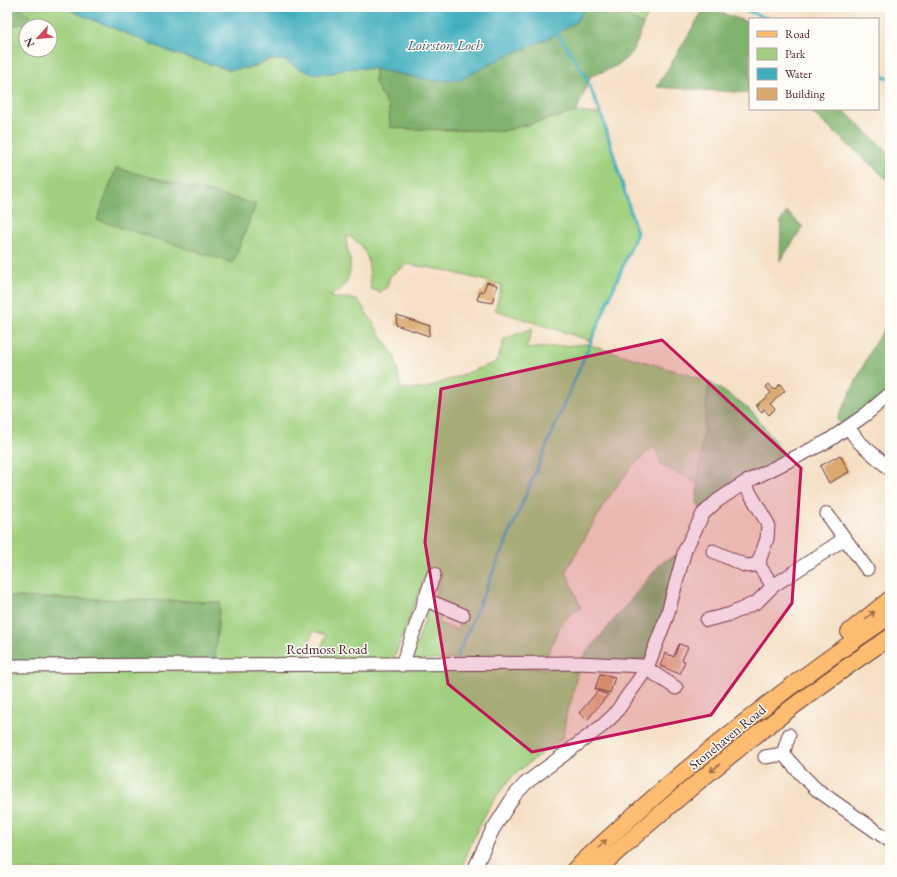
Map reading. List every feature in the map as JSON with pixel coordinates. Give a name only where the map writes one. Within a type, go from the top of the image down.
[{"type":"main road","points":[[756,713],[813,660],[890,599]]},
{"type":"main road","name":"Stonehaven Road","points":[[574,870],[644,806],[756,713],[837,652],[890,616]]},
{"type":"main road","name":"Stonehaven Road","points":[[597,870],[652,820],[746,744],[819,687],[890,637]]},
{"type":"main road","points":[[746,744],[890,647]]},
{"type":"street","points":[[474,870],[492,831],[514,796],[526,783],[610,719],[647,668],[667,616],[685,550],[703,514],[717,501],[744,483],[828,441],[848,428],[890,394]]},
{"type":"street","points":[[848,428],[858,441],[890,469]]},
{"type":"street","points":[[744,483],[768,524],[767,539],[760,559],[760,564],[773,586]]},
{"type":"street","points":[[827,514],[867,569]]},
{"type":"street","points":[[707,620],[731,614],[756,602],[773,586],[844,539]]},
{"type":"street","points":[[713,551],[744,565],[748,566],[760,564]]},
{"type":"street","points":[[402,664],[434,574]]},
{"type":"street","points":[[424,599],[463,615]]},
{"type":"street","name":"Redmoss Road","points":[[7,666],[578,663],[640,665],[647,668]]},
{"type":"street","points":[[647,668],[676,688]]},
{"type":"street","points":[[783,754],[789,735]]},
{"type":"street","points":[[765,757],[783,754]]},
{"type":"street","points":[[783,754],[816,789],[890,841]]},
{"type":"highlighted area","points":[[662,340],[801,468],[792,603],[711,715],[532,752],[448,684],[425,542],[441,389]]},
{"type":"green space","points":[[7,7],[17,7],[31,16],[29,18],[18,18],[18,24],[7,26]]},
{"type":"green space","points":[[17,7],[62,7],[176,54],[230,70],[253,67],[268,60],[285,60],[297,68],[332,73],[349,68],[375,69],[375,83],[389,108],[390,127],[407,129],[503,131],[576,112],[597,114],[600,112],[637,233],[591,341],[495,310],[502,285],[443,270],[407,264],[390,276],[387,287],[380,292],[371,289],[369,264],[365,251],[355,240],[347,235],[346,242],[350,259],[348,279],[342,288],[334,294],[328,295],[334,298],[348,298],[359,301],[395,358],[401,389],[424,389],[497,362],[504,339],[533,328],[526,349],[586,344],[709,382],[698,484],[662,465],[654,446],[631,467],[606,501],[566,571],[581,608],[572,613],[560,626],[546,658],[416,660],[414,653],[428,610],[432,608],[444,611],[439,623],[457,630],[465,612],[436,598],[435,595],[441,576],[427,570],[395,656],[390,660],[318,658],[326,635],[313,631],[304,659],[214,663],[220,602],[7,597],[7,26],[18,24],[18,58],[58,58],[58,18],[29,18],[31,16]]},
{"type":"green space","points":[[586,7],[612,7],[643,25],[635,46],[625,59],[611,68],[591,76],[576,112],[503,131],[407,129],[390,127],[389,108],[375,83],[375,69],[408,76],[504,57],[549,38],[583,12]]},
{"type":"green space","points":[[612,7],[651,7],[643,25]]},
{"type":"green space","points":[[705,7],[749,23],[749,93],[657,87]]},
{"type":"green space","points":[[809,110],[843,110],[890,154],[890,182]]},
{"type":"green space","points":[[116,168],[256,204],[233,263],[97,220]]},
{"type":"green space","points":[[787,212],[803,227],[780,261],[781,220]]},
{"type":"green space","points":[[890,320],[890,394],[846,429],[837,420],[874,344]]},
{"type":"green space","points":[[709,382],[742,403],[756,416],[789,461],[703,514],[696,501]]},
{"type":"green space","points":[[685,550],[647,668],[578,663],[661,563]]},
{"type":"green space","points":[[7,597],[220,602],[214,665],[7,666]]},
{"type":"green space","points":[[578,668],[571,702],[566,715],[563,738],[523,767],[504,786],[490,806],[474,837],[461,870],[7,870],[7,671]]},
{"type":"water","name":"Loirston Loch","points":[[62,7],[586,7],[575,23],[549,38],[504,57],[460,80],[434,81],[375,69],[349,68],[332,73],[314,74],[297,68],[285,60],[268,60],[253,67],[230,70],[176,54]]},
{"type":"building","points":[[487,282],[497,285],[492,303],[477,300],[480,291],[483,292]]},
{"type":"building","points":[[397,315],[430,326],[429,336],[396,325]]},
{"type":"building","points":[[769,384],[774,390],[780,384],[785,391],[770,404],[775,409],[769,415],[764,409],[762,412],[756,406],[771,393],[766,387]]},
{"type":"building","points":[[840,455],[849,472],[829,483],[820,466]]},
{"type":"building","points":[[679,644],[688,647],[682,660],[685,661],[680,674],[660,666],[665,653],[674,657]]},
{"type":"building","points":[[600,674],[615,677],[610,693],[595,689]]},
{"type":"building","points":[[598,691],[608,695],[587,720],[579,713]]},
{"type":"waterway","points":[[736,7],[767,18]]},
{"type":"waterway","points":[[457,657],[637,233],[603,119],[584,73],[557,33]]},
{"type":"waterway","points":[[879,76],[890,78]]}]
